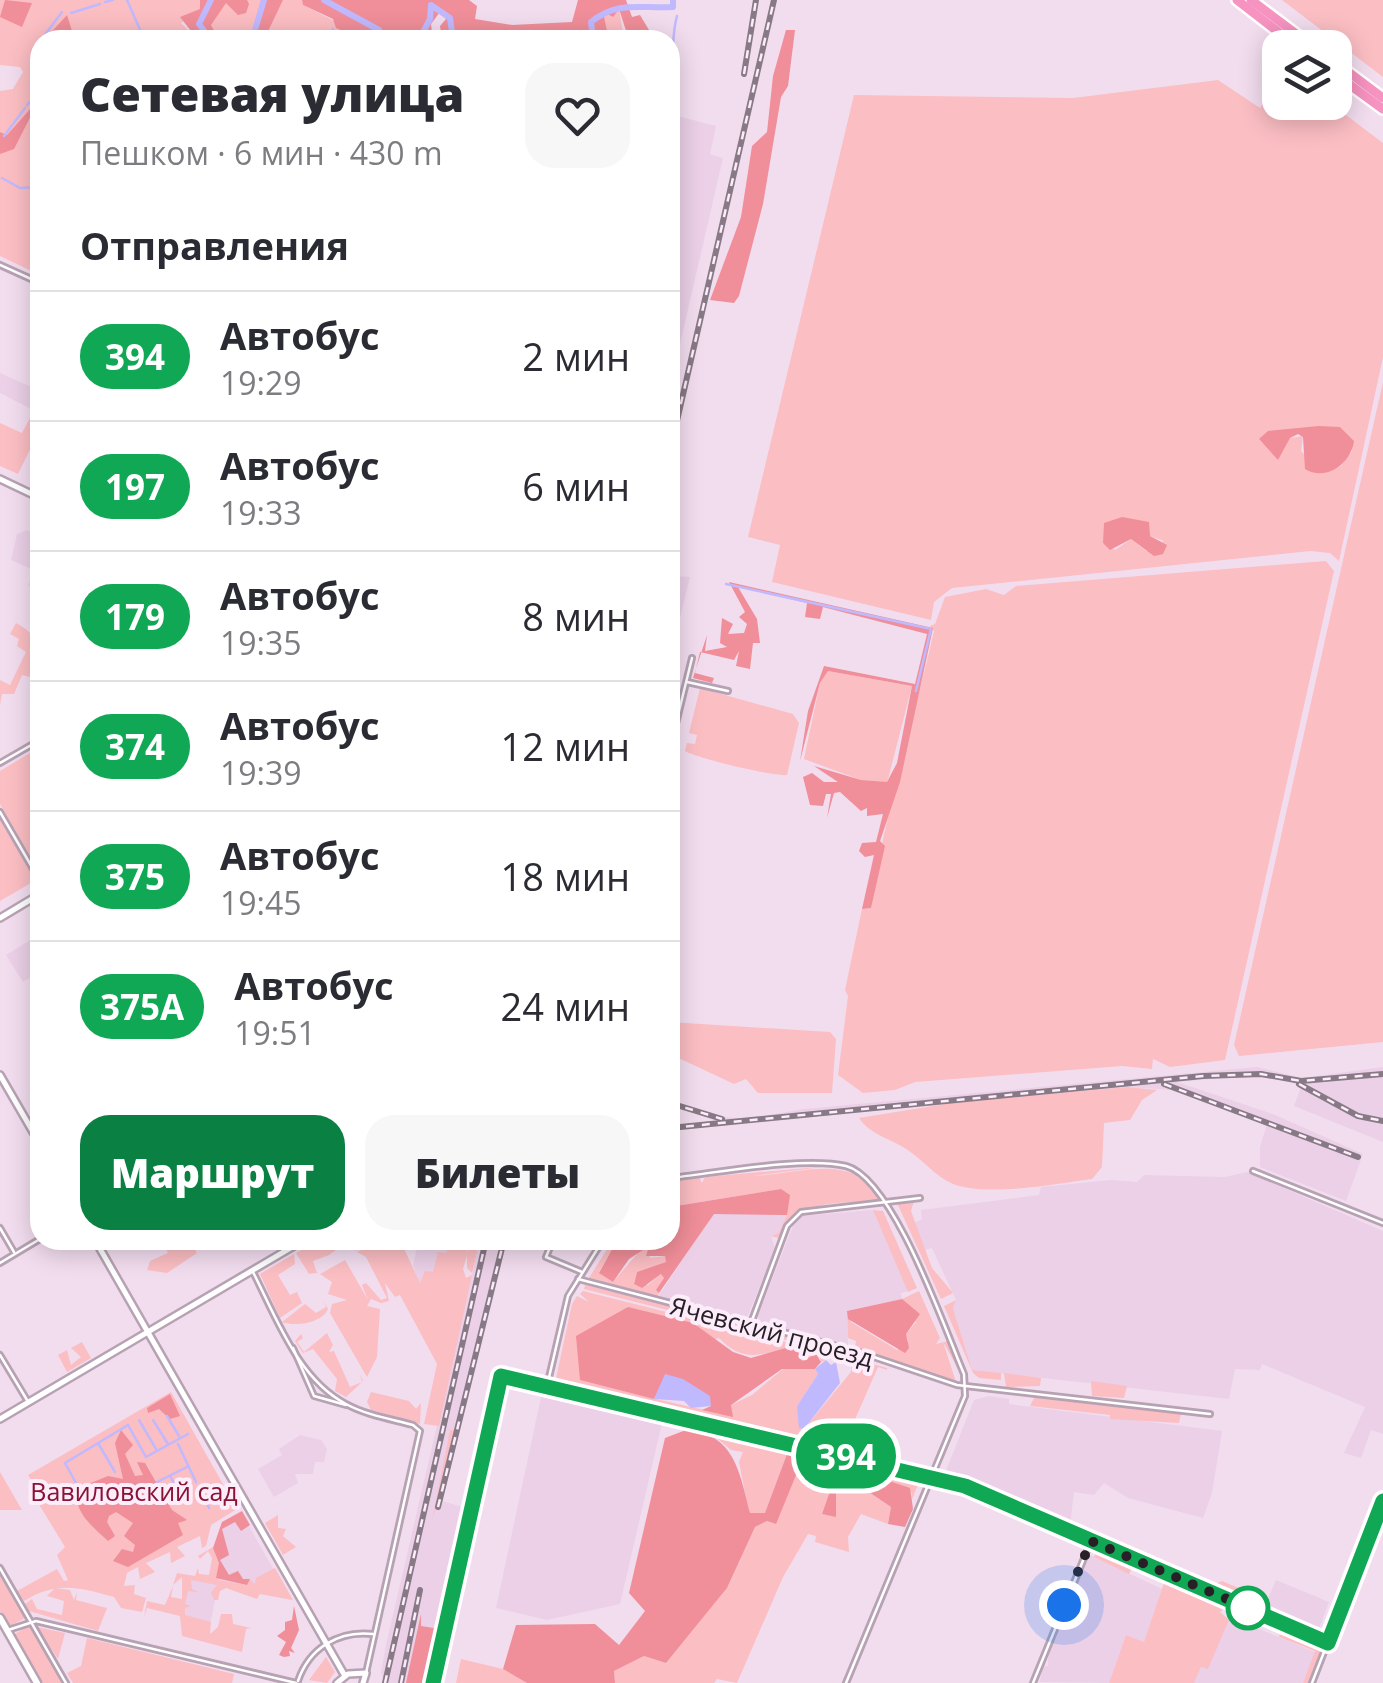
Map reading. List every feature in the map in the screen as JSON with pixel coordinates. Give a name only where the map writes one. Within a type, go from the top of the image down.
[{"type":"highway","points":[[1237,0],[1276,30]]},
{"type":"highway","points":[[1251,0],[1291,30]]},
{"type":"highway","points":[[1352,75],[1383,98]]},
{"type":"highway","points":[[1352,86],[1383,109]]},
{"type":"main road","points":[[0,1618],[37,1683]]},
{"type":"street","points":[[0,265],[30,278]]},
{"type":"street","points":[[0,479],[30,493]]},
{"type":"street","points":[[680,707],[692,658]]},
{"type":"street","points":[[686,682],[728,691]]},
{"type":"street","points":[[0,763],[30,746]]},
{"type":"street","points":[[0,812],[30,863]]},
{"type":"street","points":[[0,918],[30,900]]},
{"type":"street","points":[[0,1075],[30,1128]]},
{"type":"street","points":[[680,1177],[836,1164],[869,1178],[888,1202],[966,1386],[846,1683]]},
{"type":"street","points":[[1253,1171],[1383,1223]]},
{"type":"street","points":[[750,1324],[784,1232],[797,1215],[808,1210],[920,1198]]},
{"type":"street","points":[[0,1228],[15,1254]]},
{"type":"street","points":[[0,1262],[30,1245]]},
{"type":"street","points":[[101,1250],[345,1676]]},
{"type":"street","points":[[0,1419],[287,1250]]},
{"type":"street","points":[[549,1250],[546,1256],[582,1272]]},
{"type":"street","points":[[547,1386],[568,1296],[596,1250]]},
{"type":"street","points":[[252,1270],[314,1396],[413,1425],[420,1431],[364,1683]]},
{"type":"street","name":"Ячевский проезд","points":[[578,1279],[856,1351],[966,1386],[1210,1414]]},
{"type":"street","points":[[292,1346],[318,1382],[349,1406]]},
{"type":"street","points":[[0,1354],[28,1402]]},
{"type":"street","points":[[433,1683],[501,1376],[971,1488],[1328,1643]]},
{"type":"street","points":[[1312,1683],[1383,1500]]},
{"type":"street","points":[[1033,1683],[1091,1541]]},
{"type":"street","points":[[0,1568],[66,1683]]},
{"type":"street","points":[[7,1631],[30,1620],[297,1683],[306,1663],[326,1644],[347,1635],[375,1635]]},
{"type":"street","points":[[337,1683],[345,1676],[366,1673]]},
{"type":"shaded area","points":[[680,117],[716,126],[710,154],[723,158],[680,344]]},
{"type":"shaded area","points":[[0,373],[30,386],[30,408],[0,393]]},
{"type":"shaded area","points":[[30,531],[30,568],[11,560],[17,534]]},
{"type":"shaded area","points":[[680,576],[690,577],[680,618]]},
{"type":"shaded area","points":[[30,940],[30,978],[23,982],[6,955]]},
{"type":"shaded area","points":[[1257,1067],[1302,1078],[1383,1067],[1383,1142],[1294,1106],[1301,1087],[1287,1080],[1255,1075],[1177,1082],[1273,1114],[1363,1154],[1346,1201],[1260,1167],[1260,1147],[1267,1124],[1173,1090],[1127,1087],[680,1128],[720,1120],[682,1108],[684,1105],[723,1117],[747,1119],[804,1109]]},
{"type":"shaded area","points":[[1247,1172],[1383,1231],[1383,1434],[1371,1430],[1361,1458],[1344,1453],[1365,1407],[1262,1364],[1260,1370],[1235,1369],[1229,1399],[972,1370],[953,1308],[956,1300],[932,1248],[924,1250],[914,1223],[922,1219],[921,1210],[1039,1195],[1041,1187],[1111,1180],[1137,1182],[1144,1175],[1225,1177]]},
{"type":"shaded area","points":[[873,1210],[908,1291],[901,1293],[902,1299],[847,1311],[848,1346],[762,1325],[758,1316],[794,1223],[801,1216]]},
{"type":"shaded area","points":[[714,1213],[787,1215],[779,1233],[771,1236],[775,1249],[746,1320],[657,1298]]},
{"type":"shaded area","points":[[417,1250],[456,1250],[450,1272],[420,1286],[413,1265]]},
{"type":"shaded area","points":[[478,1250],[503,1250],[442,1501],[466,1508],[440,1629],[421,1627],[406,1683],[384,1683],[381,1672]]},
{"type":"shaded area","points":[[826,1360],[831,1365],[836,1362],[840,1383],[804,1429],[799,1428],[797,1406],[818,1374],[815,1369]]},
{"type":"shaded area","points":[[665,1374],[683,1379],[710,1396],[711,1406],[691,1408],[684,1401],[654,1399]]},
{"type":"shaded area","points":[[989,1396],[1009,1399],[1009,1404],[1222,1431],[1212,1493],[1203,1518],[1128,1498],[1104,1483],[1094,1495],[1074,1492],[1070,1525],[1066,1525],[945,1473],[974,1400]]},
{"type":"shaded area","points":[[541,1397],[662,1423],[620,1604],[547,1620],[496,1608]]},
{"type":"shaded area","points":[[300,1435],[321,1440],[327,1449],[324,1462],[315,1462],[313,1474],[295,1474],[298,1483],[274,1497],[258,1469],[282,1455],[279,1449]]},
{"type":"shaded area","points":[[241,1512],[291,1600],[218,1585],[209,1630],[181,1622],[189,1578],[210,1582],[222,1524]]},
{"type":"shaded area","points":[[1088,1554],[1162,1589],[1144,1642],[1126,1635],[1109,1683],[1040,1682],[1042,1667],[1048,1666],[1048,1651]]},
{"type":"shaded area","points":[[1276,1580],[1329,1602],[1317,1634],[1263,1611]]},
{"type":"shaded area","points":[[1230,1617],[1315,1652],[1303,1683],[1194,1683],[1201,1667],[1208,1669]]},
{"type":"green space","points":[[0,0],[200,0],[200,10],[181,23],[188,30],[30,30],[30,270],[0,256],[0,91],[13,89],[23,72],[20,67],[0,65]]},
{"type":"green space","points":[[5,0],[32,3],[22,27],[0,17]]},
{"type":"green space","points":[[200,0],[247,0],[249,4],[246,13],[238,15],[226,3],[211,25],[214,30],[190,30],[180,17],[200,9]]},
{"type":"green space","points":[[216,0],[261,0],[253,30],[214,30],[206,16]]},
{"type":"green space","points":[[261,0],[283,0],[269,30],[253,30]]},
{"type":"green space","points":[[283,0],[302,0],[303,5],[352,30],[269,30]]},
{"type":"green space","points":[[302,0],[469,0],[477,6],[475,19],[512,25],[572,22],[578,0],[626,0],[632,17],[640,15],[649,30],[626,30],[619,9],[613,17],[606,13],[607,30],[441,30],[446,19],[440,12],[431,24],[432,30],[341,30],[333,19],[303,5]]},
{"type":"green space","points":[[1282,0],[1383,0],[1383,77],[1352,53],[1352,30],[1321,30]]},
{"type":"green space","points":[[619,9],[622,30],[606,30],[603,17]]},
{"type":"green space","points":[[67,15],[72,30],[53,30]]},
{"type":"green space","points":[[786,30],[795,30],[788,86],[781,97],[763,204],[739,296],[734,303],[710,300],[741,217],[752,146],[767,132],[773,76]]},
{"type":"green space","points":[[1218,80],[1260,108],[1262,105],[1262,120],[1352,120],[1383,143],[1383,357],[1339,561],[1330,553],[1310,551],[952,588],[934,602],[931,620],[772,582],[780,545],[748,537],[854,95],[1073,98]],"holes":[[[1340,427],[1352,451],[1341,466],[1323,473],[1301,451],[1303,436],[1262,443],[1259,439]],[[1136,521],[1150,536],[1164,541],[1146,551],[1131,539],[1115,550],[1103,543]]]},
{"type":"green space","points":[[30,109],[30,118],[14,149],[0,154],[0,132],[7,135]]},
{"type":"green space","points":[[1383,382],[1383,1042],[1239,1056],[1234,1045]]},
{"type":"green space","points":[[30,418],[30,449],[18,474],[0,466],[0,423],[22,433]]},
{"type":"green space","points":[[1340,427],[1354,441],[1343,463],[1329,472],[1305,469],[1303,437],[1298,434],[1290,438],[1278,460],[1259,439],[1268,431]]},
{"type":"green space","points":[[1122,517],[1149,522],[1150,536],[1167,545],[1163,554],[1154,556],[1131,539],[1110,550],[1103,543],[1104,523]]},
{"type":"green space","points":[[1326,561],[1334,571],[1225,1060],[1170,1067],[1153,1059],[1152,1069],[1122,1066],[915,1082],[895,1090],[863,1093],[838,1075],[848,996],[845,990],[862,909],[871,908],[891,804],[934,631],[930,626],[935,624],[945,597],[986,589],[1004,595],[1016,586]]},
{"type":"green space","points":[[729,582],[933,628],[900,782],[880,841],[885,846],[871,908],[862,909],[874,855],[865,857],[859,851],[862,843],[876,842],[883,814],[867,816],[867,808],[861,811],[840,792],[834,793],[827,818],[831,794],[826,794],[823,806],[810,805],[803,777],[812,773],[824,782],[838,782],[814,766],[861,780],[887,782],[897,763],[912,686],[828,671],[820,683],[800,761],[808,711],[824,666],[915,684],[927,634],[823,607],[820,619],[805,617],[807,603],[738,587],[757,619],[760,643],[753,643],[750,669],[736,666],[739,651],[734,660],[701,652],[707,635],[705,651],[727,647],[720,643],[722,618],[733,624],[728,634],[744,633],[747,624],[739,617],[745,612]]},
{"type":"green space","points":[[16,623],[30,633],[30,677],[22,675],[14,694],[2,694],[0,705],[0,680],[10,685],[26,652],[17,646],[19,639],[10,634]]},
{"type":"green space","points":[[696,669],[695,673],[714,678],[712,683],[693,678]]},
{"type":"green space","points":[[828,671],[912,686],[887,783],[861,780],[804,759],[820,683]]},
{"type":"green space","points":[[700,688],[793,714],[799,723],[787,775],[685,751],[687,743],[695,744],[697,735],[689,733]]},
{"type":"green space","points":[[30,753],[30,856],[0,804],[0,771]]},
{"type":"green space","points":[[0,820],[30,870],[30,884],[0,901]]},
{"type":"green space","points":[[680,1023],[830,1032],[836,1039],[832,1093],[758,1093],[746,1079],[734,1084],[680,1059]]},
{"type":"green space","points":[[1127,1087],[1157,1090],[1142,1100],[1130,1120],[1104,1123],[1102,1167],[1092,1179],[1041,1186],[984,1189],[953,1184],[910,1151],[873,1132],[859,1118],[951,1103]]},
{"type":"green space","points":[[830,1166],[753,1176],[840,1170],[869,1185],[879,1200],[810,1209],[798,1215],[778,1238],[771,1236],[779,1233],[787,1215],[781,1189],[680,1205],[680,1179],[699,1177],[702,1183],[705,1177]]},
{"type":"green space","points":[[781,1189],[790,1195],[787,1215],[714,1214],[659,1293],[656,1290],[664,1278],[661,1274],[642,1288],[634,1284],[637,1272],[666,1262],[665,1256],[646,1256],[648,1250],[680,1250],[680,1205]]},
{"type":"green space","points":[[914,1201],[911,1211],[932,1268],[953,1293],[941,1299],[897,1203]]},
{"type":"green space","points":[[873,1210],[883,1211],[917,1288],[908,1292]]},
{"type":"green space","points":[[167,1250],[197,1253],[167,1273],[147,1270],[150,1261],[168,1253]]},
{"type":"green space","points":[[336,1250],[313,1261],[317,1273],[309,1274],[296,1253]]},
{"type":"green space","points":[[405,1250],[420,1283],[425,1271],[433,1272],[438,1252],[478,1250],[472,1273],[467,1268],[467,1255],[463,1269],[466,1278],[472,1275],[439,1426],[424,1424],[437,1364],[400,1295],[395,1297],[385,1283],[389,1301],[371,1299],[367,1306],[380,1309],[377,1357],[367,1377],[330,1313],[332,1304],[347,1300],[328,1294],[332,1282],[320,1274],[345,1260],[368,1300],[362,1285],[366,1283],[381,1300],[387,1298],[366,1257],[357,1252]]},
{"type":"green space","points":[[607,1250],[611,1250],[599,1272],[613,1282],[641,1250],[650,1250],[650,1258],[665,1256],[667,1262],[637,1272],[634,1283],[648,1285],[661,1274],[664,1277],[657,1298],[587,1281]]},
{"type":"green space","points":[[612,1250],[643,1250],[629,1259],[613,1282],[599,1273]]},
{"type":"green space","points":[[294,1254],[295,1264],[278,1275],[290,1295],[297,1292],[302,1303],[280,1318],[260,1274]]},
{"type":"green space","points":[[585,1285],[755,1327],[751,1331],[584,1289]]},
{"type":"green space","points":[[583,1291],[837,1355],[821,1362],[820,1358],[803,1362],[789,1347],[743,1354],[719,1338],[581,1380],[600,1385],[732,1416],[731,1405],[752,1395],[783,1369],[815,1369],[818,1374],[797,1406],[804,1429],[851,1372],[851,1358],[887,1368],[887,1370],[878,1367],[846,1440],[852,1443],[848,1452],[820,1445],[834,1434],[822,1428],[815,1443],[555,1383],[572,1304],[577,1296],[589,1302],[580,1294]]},
{"type":"green space","points":[[919,1291],[940,1338],[936,1344],[943,1342],[956,1382],[855,1348],[856,1341],[848,1338],[847,1311],[851,1322],[897,1350],[908,1341],[906,1334],[916,1322],[902,1299]]},
{"type":"green space","points":[[902,1299],[920,1314],[906,1334],[909,1348],[905,1353],[848,1319],[847,1311]]},
{"type":"green space","points":[[956,1300],[953,1308],[972,1370],[1001,1373],[1001,1380],[979,1378],[973,1373],[944,1306]]},
{"type":"green space","points":[[323,1301],[328,1309],[320,1318],[301,1324],[282,1322],[305,1304],[316,1313],[326,1307]]},
{"type":"green space","points":[[628,1307],[693,1323],[733,1352],[751,1358],[789,1347],[798,1350],[802,1361],[816,1354],[821,1362],[815,1369],[782,1369],[731,1405],[733,1417],[702,1410],[711,1406],[696,1390],[666,1375],[654,1399],[580,1380],[576,1336]]},
{"type":"green space","points":[[757,1328],[844,1350],[847,1355],[753,1332]]},
{"type":"green space","points":[[327,1333],[333,1345],[329,1352],[334,1351],[350,1387],[362,1382],[346,1397],[335,1391],[337,1379],[313,1349],[303,1353],[295,1341],[301,1334],[303,1338],[297,1342],[304,1352]]},
{"type":"green space","points":[[948,1341],[961,1374],[943,1342]]},
{"type":"green space","points":[[82,1342],[91,1358],[67,1372],[58,1355],[67,1350],[71,1365],[81,1357],[71,1348]]},
{"type":"green space","points":[[1004,1373],[1041,1378],[1040,1386],[1006,1387]]},
{"type":"green space","points":[[1091,1381],[1127,1386],[1124,1398],[1092,1396]]},
{"type":"green space","name":"Вавиловский сад","points":[[171,1392],[237,1509],[211,1525],[206,1546],[202,1548],[200,1536],[177,1547],[185,1556],[171,1563],[170,1552],[146,1563],[155,1572],[140,1579],[138,1567],[127,1573],[124,1586],[135,1585],[134,1594],[146,1598],[142,1612],[121,1608],[114,1597],[79,1589],[57,1588],[24,1601],[17,1591],[57,1569],[64,1581],[68,1580],[57,1555],[65,1547],[29,1488],[34,1485],[28,1475]]},
{"type":"green space","points":[[371,1392],[409,1401],[416,1409],[421,1403],[420,1424],[371,1410],[367,1402]]},
{"type":"green space","points":[[170,1394],[180,1416],[170,1419],[159,1409],[148,1413],[147,1408]]},
{"type":"green space","points":[[1035,1396],[1181,1414],[1179,1423],[1110,1419],[1110,1415],[1030,1406]]},
{"type":"green space","points":[[673,1419],[920,1480],[910,1504],[912,1493],[896,1484],[865,1473],[837,1471],[822,1514],[836,1516],[836,1491],[844,1476],[891,1507],[888,1524],[861,1514],[848,1537],[849,1552],[815,1542],[816,1536],[808,1534],[783,1577],[737,1683],[717,1679],[714,1683],[615,1683],[614,1671],[644,1656],[666,1663],[727,1588],[755,1527],[767,1521],[775,1524],[803,1458],[787,1454],[765,1514],[749,1514],[739,1462],[743,1452],[731,1450],[706,1429]]},
{"type":"green space","points":[[121,1430],[133,1445],[125,1454],[135,1476],[143,1475],[137,1462],[145,1463],[172,1510],[187,1520],[178,1523],[183,1535],[128,1567],[113,1561],[122,1549],[133,1552],[135,1545],[124,1536],[133,1523],[116,1512],[109,1516],[107,1522],[115,1536],[108,1541],[84,1517],[78,1502],[81,1487],[108,1476],[123,1479],[115,1443]]},
{"type":"green space","points":[[450,1430],[458,1430],[432,1521]]},
{"type":"green space","points":[[686,1430],[702,1433],[725,1447],[738,1470],[750,1513],[765,1513],[787,1454],[803,1458],[776,1524],[767,1521],[755,1527],[727,1588],[666,1663],[644,1656],[614,1671],[615,1683],[527,1683],[503,1669],[516,1625],[595,1624],[619,1645],[645,1611],[629,1593],[665,1438]]},
{"type":"green space","points":[[851,1468],[910,1488],[913,1509],[905,1527],[888,1524],[891,1507],[845,1476],[836,1491],[836,1517],[822,1514],[837,1471]]},
{"type":"green space","points":[[0,1472],[22,1510],[0,1510]]},
{"type":"green space","points":[[242,1511],[250,1525],[241,1531],[235,1522],[222,1529],[229,1555],[220,1560],[229,1575],[238,1571],[243,1579],[250,1579],[247,1585],[216,1578],[219,1563],[213,1548],[222,1522]]},
{"type":"green space","points":[[278,1515],[278,1528],[286,1529],[283,1536],[296,1547],[283,1555],[265,1523]]},
{"type":"green space","points":[[213,1547],[219,1563],[218,1580],[247,1585],[250,1579],[255,1584],[256,1578],[275,1568],[293,1600],[260,1594],[257,1599],[226,1588],[214,1600],[211,1593],[217,1585],[191,1580],[192,1589],[198,1592],[188,1591],[185,1604],[191,1606],[185,1608],[185,1615],[211,1622],[210,1634],[218,1627],[221,1614],[232,1614],[233,1624],[251,1628],[246,1629],[242,1652],[182,1636],[180,1616],[147,1608],[144,1617],[147,1601],[165,1605],[173,1586],[171,1597],[182,1599],[182,1577],[173,1585],[177,1573],[195,1576],[198,1568],[199,1574],[209,1575],[212,1558],[208,1551],[200,1559],[198,1556]]},
{"type":"green space","points":[[1099,1547],[1135,1562],[1129,1574],[1094,1557]]},
{"type":"green space","points":[[0,1574],[25,1618],[10,1626],[0,1611]]},
{"type":"green space","points":[[1166,1577],[1231,1603],[1220,1612],[1229,1620],[1208,1669],[1201,1667],[1194,1683],[1109,1683],[1126,1635],[1144,1642]]},
{"type":"green space","points":[[1222,1581],[1255,1595],[1256,1605],[1215,1590],[1215,1584]]},
{"type":"green space","points":[[55,1588],[70,1590],[74,1600],[77,1592],[76,1600],[107,1608],[98,1631],[29,1611],[25,1604],[32,1599],[37,1609],[62,1615],[64,1601],[47,1596]]},
{"type":"green space","points":[[294,1606],[299,1630],[291,1648],[295,1653],[289,1651],[290,1656],[284,1657],[279,1655],[286,1642],[277,1636],[285,1630],[285,1622],[292,1620]]},
{"type":"green space","points":[[421,1614],[421,1626],[440,1629],[428,1683],[406,1683]]},
{"type":"green space","points":[[1258,1617],[1314,1639],[1321,1650],[1309,1683],[1303,1683],[1315,1651],[1279,1637],[1282,1627]]},
{"type":"green space","points":[[30,1625],[63,1683],[41,1683],[13,1635]]},
{"type":"green space","points":[[37,1627],[65,1633],[58,1659]]},
{"type":"green space","points":[[87,1638],[234,1674],[232,1683],[73,1683],[67,1673],[81,1666]]},
{"type":"green space","points":[[326,1657],[335,1672],[327,1683],[309,1680]]},
{"type":"green space","points":[[461,1659],[503,1669],[527,1683],[456,1683]]},
{"type":"waterway","points":[[105,2],[113,0]]},
{"type":"waterway","points":[[127,0],[140,30]]},
{"type":"waterway","points":[[204,30],[199,24],[211,0]]},
{"type":"waterway","points":[[255,30],[264,0]]},
{"type":"waterway","points":[[324,0],[379,30]]},
{"type":"waterway","points":[[592,30],[591,22],[611,11],[673,7],[673,0]]},
{"type":"waterway","points":[[71,13],[100,4]]},
{"type":"waterway","points":[[424,30],[431,5],[450,18],[452,30]]},
{"type":"waterway","points":[[48,30],[62,12]]},
{"type":"waterway","points":[[674,30],[677,16]]},
{"type":"waterway","points":[[27,105],[30,102]]},
{"type":"waterway","points":[[4,136],[25,108]]},
{"type":"waterway","points":[[2,178],[20,188],[30,188]]},
{"type":"waterway","points":[[726,584],[931,629],[916,691]]},
{"type":"waterway","points":[[167,1416],[179,1436]]},
{"type":"waterway","points":[[139,1420],[156,1449]]},
{"type":"waterway","points":[[153,1420],[168,1444]]},
{"type":"waterway","points":[[81,1492],[65,1463],[128,1425],[146,1457],[188,1434]]},
{"type":"waterway","points":[[98,1443],[115,1472]]},
{"type":"waterway","points":[[178,1444],[196,1482]]},
{"type":"waterway","points":[[157,1482],[187,1467]]},
{"type":"waterway","points":[[170,1476],[179,1492]]},
{"type":"waterway","points":[[199,1487],[209,1508]]},
{"type":"waterway","points":[[1337,1627],[1383,1509]]},
{"type":"railway","points":[[744,74],[756,0]]},
{"type":"railway","points":[[680,408],[774,0]]},
{"type":"railway","points":[[680,1127],[1203,1076],[1261,1074],[1301,1081],[1383,1074]]},
{"type":"railway","points":[[1164,1084],[1358,1157]]},
{"type":"railway","points":[[1299,1084],[1358,1116],[1383,1121]]},
{"type":"railway","points":[[680,1106],[722,1119]]},
{"type":"railway","points":[[385,1683],[484,1250]]},
{"type":"railway","points":[[438,1507],[502,1250]]},
{"type":"railway","points":[[401,1683],[420,1590]]},
{"type":"bus line","name":"394","points":[[433,1683],[501,1376],[965,1486],[1328,1643],[1383,1501]]},
{"type":"route","points":[[1064,1605],[1091,1541],[1248,1608]]}]
